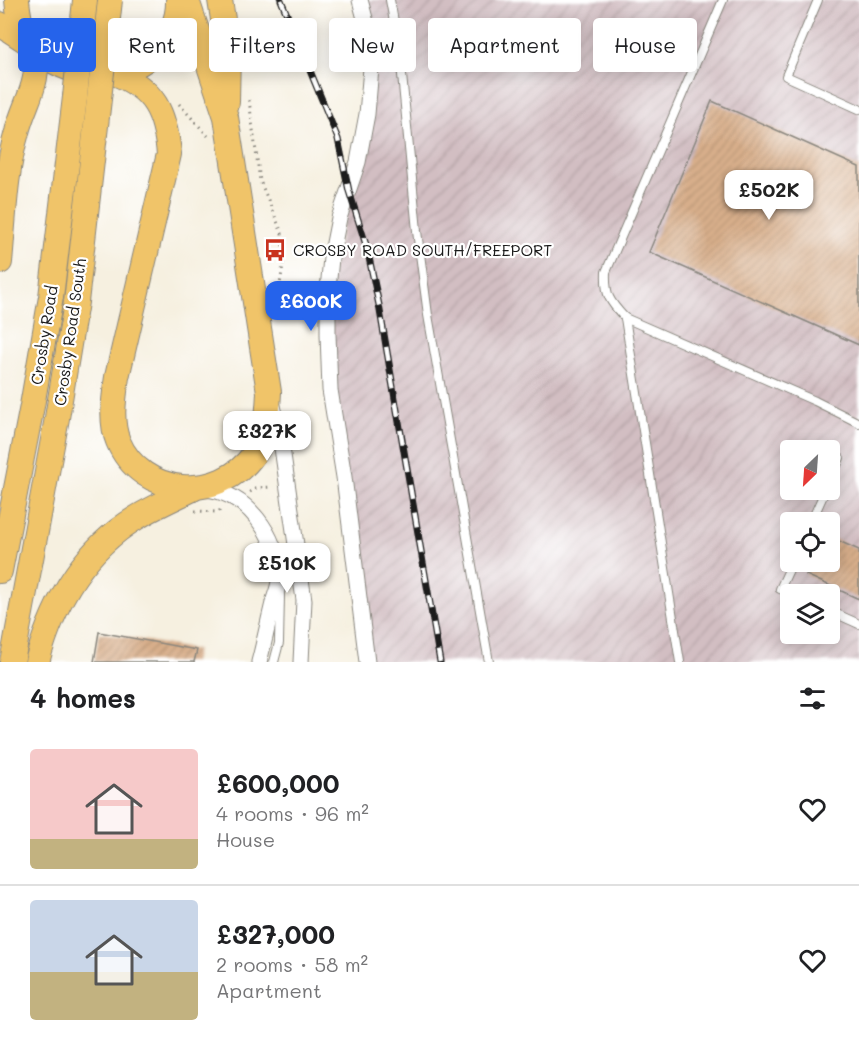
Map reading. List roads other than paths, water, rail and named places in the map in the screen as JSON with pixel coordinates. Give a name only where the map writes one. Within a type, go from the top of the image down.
[{"type":"highway","points":[[17,0],[19,18]]},
{"type":"highway","name":"Crosby Road","points":[[0,571],[51,297],[85,0]]},
{"type":"highway","name":"Crosby Road South","points":[[12,662],[74,314],[110,0]]},
{"type":"highway","points":[[83,72],[114,73],[150,56],[165,42],[174,25],[178,0]]},
{"type":"highway","points":[[37,662],[48,624],[56,607],[90,556],[109,537],[135,518],[194,496],[231,475],[248,462],[265,428],[269,392],[226,117],[187,0]]},
{"type":"highway","points":[[220,0],[228,52],[226,117]]},
{"type":"highway","points":[[0,24],[18,36]]},
{"type":"highway","points":[[0,262],[3,206],[16,132],[35,82],[36,72]]},
{"type":"highway","points":[[114,73],[139,86],[153,99],[165,125],[169,154],[117,377],[113,413],[114,427],[124,452],[142,471],[194,496]]},
{"type":"street","points":[[360,0],[368,30],[371,68],[368,103],[358,162],[339,218],[331,258],[328,334],[330,390],[344,477],[367,662]]},
{"type":"street","points":[[269,392],[280,434],[304,600],[301,662]]},
{"type":"street","points":[[194,496],[214,490],[226,494],[247,507],[257,518],[271,544],[280,579],[259,662]]},
{"type":"lane","points":[[390,0],[400,54],[417,231],[428,315],[489,662]]},
{"type":"lane","points":[[723,0],[606,272],[606,289],[612,304],[625,318],[815,401],[859,423]]},
{"type":"lane","points":[[818,0],[786,76],[859,109]]},
{"type":"lane","points":[[625,318],[680,662]]},
{"type":"lane","points":[[274,662],[279,643],[280,579]]},
{"type":"lane","points":[[840,615],[859,624]]},
{"type":"railway","points":[[281,0],[338,139],[349,191],[367,248],[379,305],[440,662]]},
{"type":"place","name":"CROSBY ROAD SOUTH/FREEPORT","points":[[275,250]]}]
